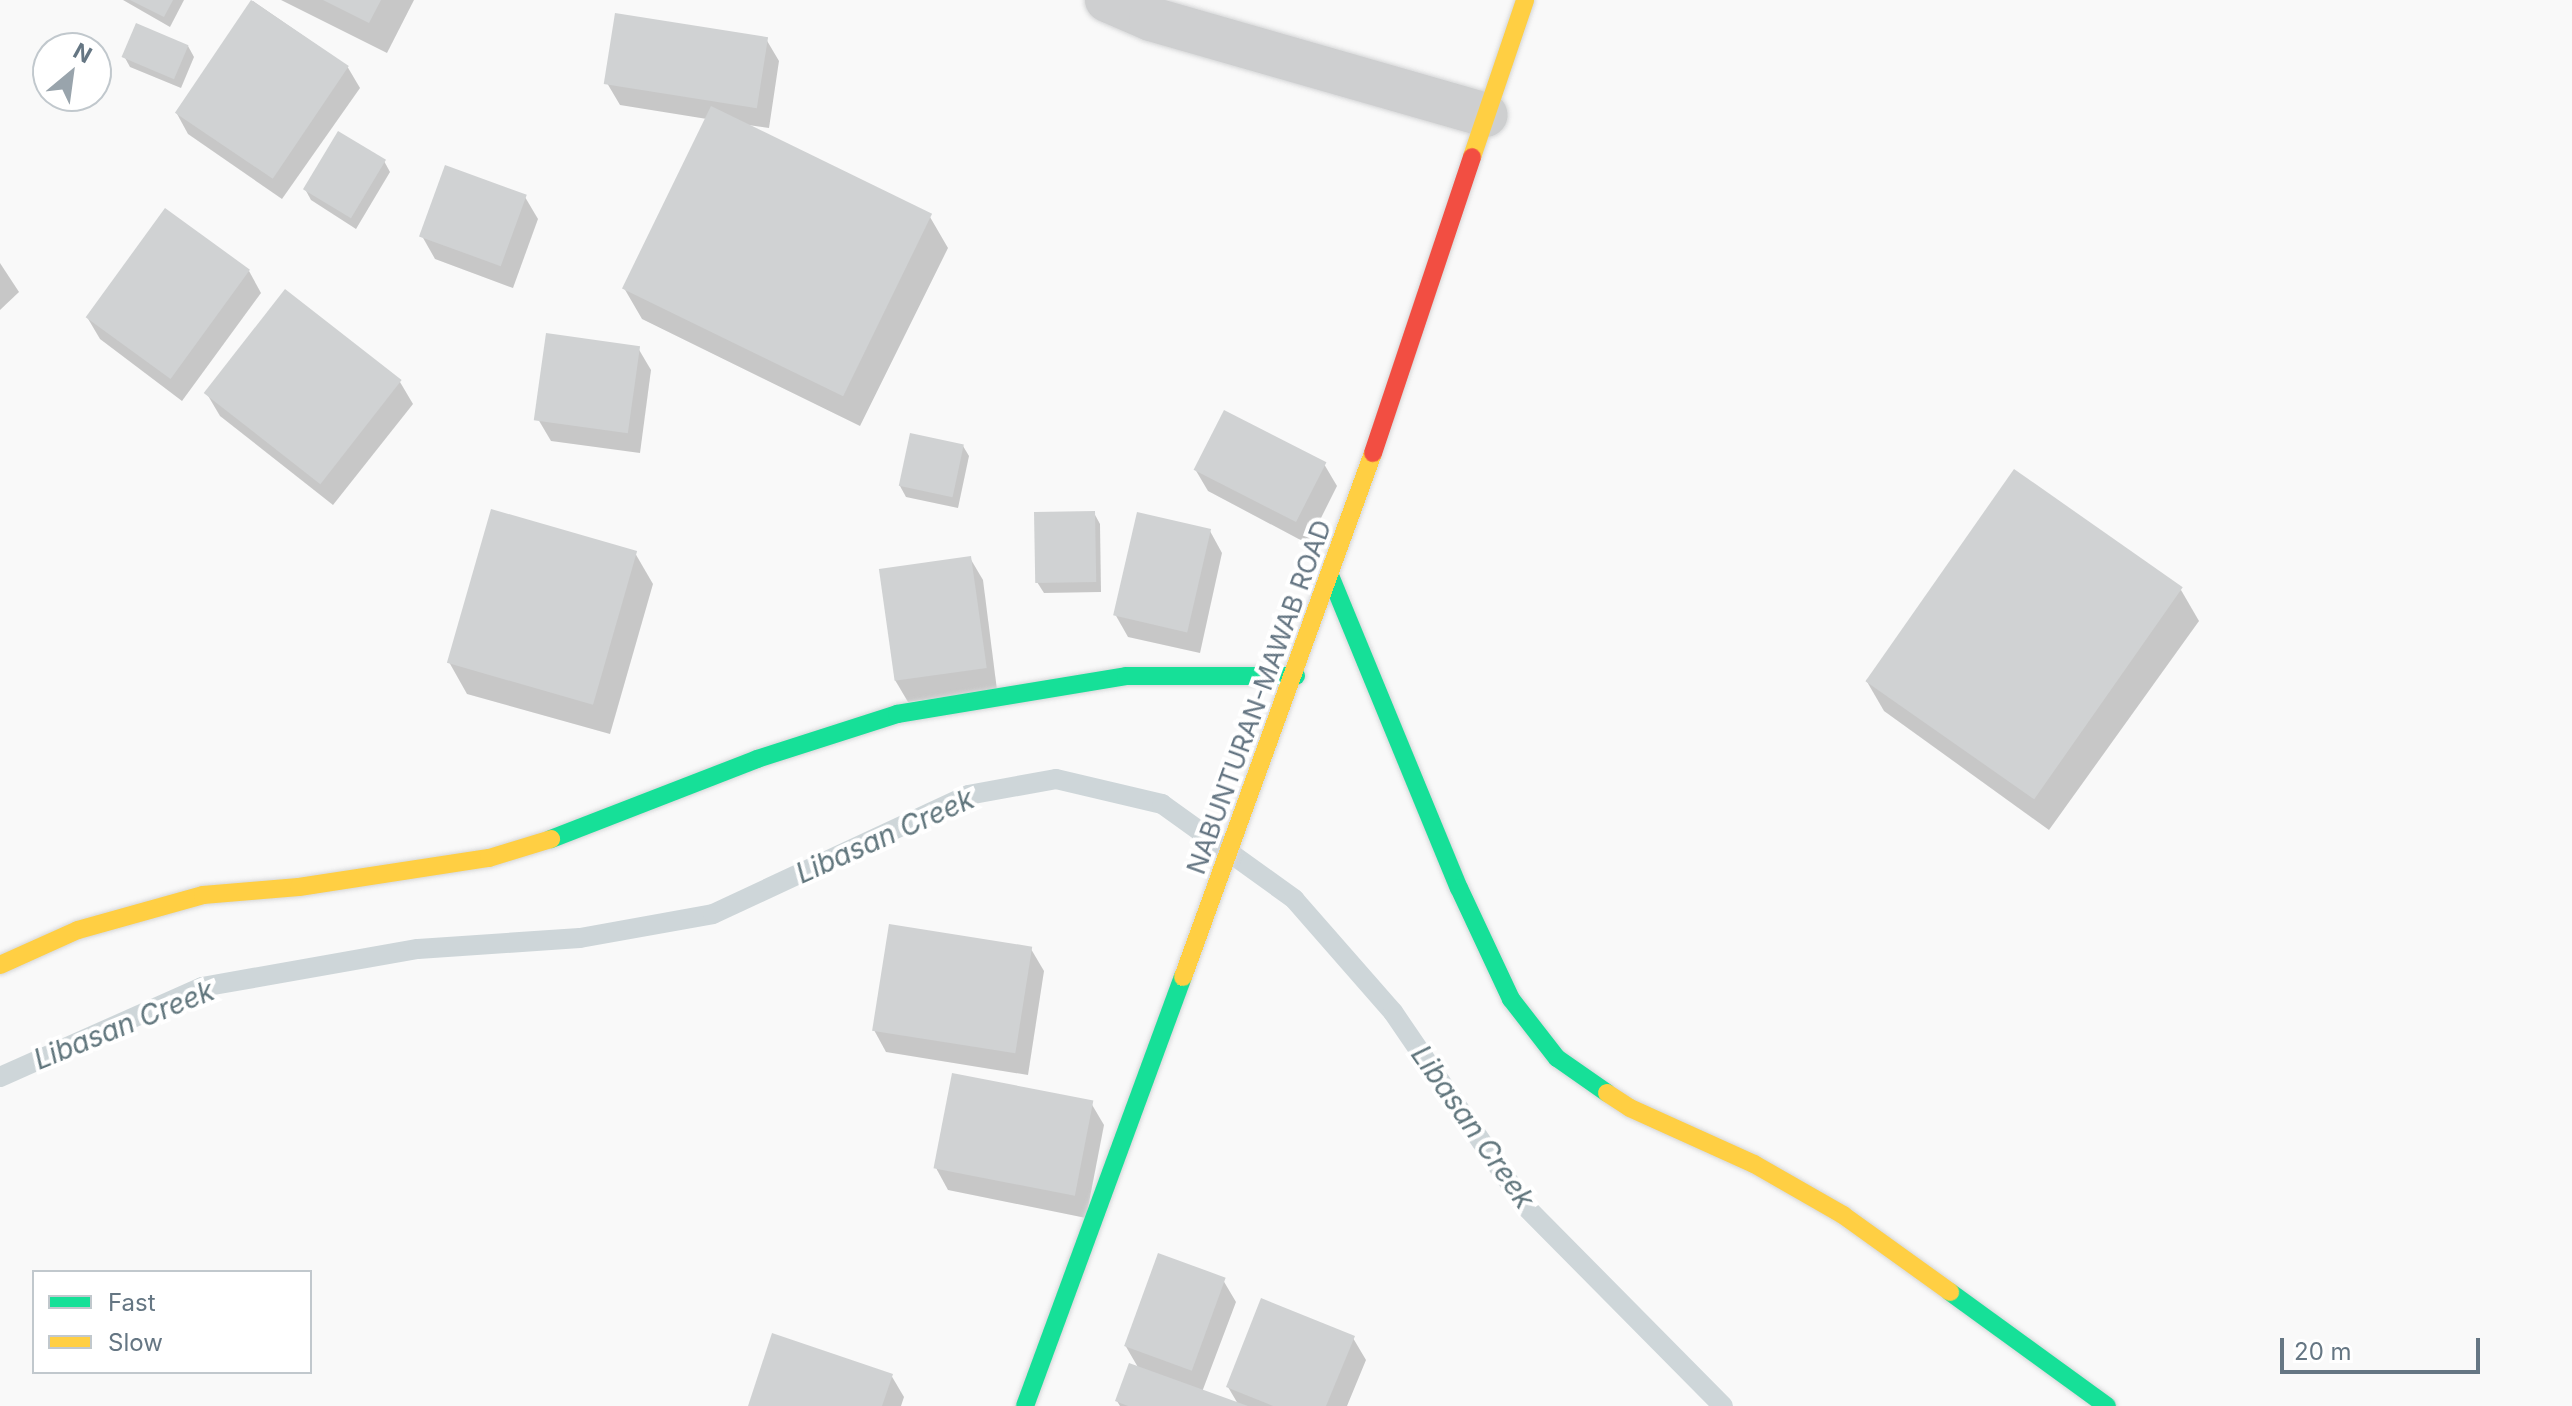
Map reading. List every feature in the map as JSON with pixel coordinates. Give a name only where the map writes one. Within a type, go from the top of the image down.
[{"type":"street","points":[[1107,0],[1151,19],[1486,115]]},
{"type":"street","name":"NABUNTURAN-MAWAB ROAD","points":[[1025,1406],[1331,578],[1525,0]]},
{"type":"street","points":[[1331,578],[1459,888],[1511,999],[1557,1058],[1630,1108],[1754,1164],[1843,1215],[2107,1406]]},
{"type":"street","points":[[0,965],[78,930],[203,895],[299,887],[489,858],[610,820],[757,759],[897,714],[1126,676],[1296,676]]},
{"type":"building","points":[[130,0],[173,0],[164,17]]},
{"type":"building","points":[[251,0],[349,66],[273,179],[175,113]]},
{"type":"building","points":[[323,0],[381,0],[369,23]]},
{"type":"building","points":[[615,13],[768,37],[757,108],[604,84]]},
{"type":"building","points":[[136,23],[188,45],[174,79],[122,57]]},
{"type":"building","points":[[711,106],[932,214],[843,396],[622,288]]},
{"type":"building","points":[[338,131],[386,160],[351,218],[303,189]]},
{"type":"building","points":[[445,165],[527,195],[501,266],[419,236]]},
{"type":"building","points":[[165,208],[250,270],[171,379],[86,317]]},
{"type":"building","points":[[285,289],[402,380],[320,484],[204,393]]},
{"type":"building","points":[[546,333],[640,346],[628,433],[534,420]]},
{"type":"building","points":[[1224,410],[1326,462],[1296,522],[1194,470]]},
{"type":"building","points":[[910,433],[964,444],[953,497],[899,486]]},
{"type":"building","points":[[2014,469],[2183,587],[2034,799],[1865,681]]},
{"type":"building","points":[[491,509],[637,551],[593,705],[447,663]]},
{"type":"building","points":[[1095,511],[1096,582],[1035,583],[1034,512]]},
{"type":"building","points":[[1137,512],[1211,529],[1187,632],[1113,615]]},
{"type":"building","points":[[971,556],[987,668],[895,681],[879,569]]},
{"type":"building","points":[[889,924],[1032,947],[1015,1053],[872,1031]]},
{"type":"building","points":[[952,1073],[1093,1100],[1075,1196],[933,1168]]},
{"type":"building","points":[[1158,1253],[1226,1278],[1192,1371],[1124,1346]]},
{"type":"building","points":[[1261,1298],[1355,1336],[1326,1406],[1273,1406],[1226,1387]]},
{"type":"building","points":[[772,1333],[893,1374],[882,1406],[748,1406]]},
{"type":"building","points":[[1129,1363],[1248,1406],[1128,1406],[1115,1401]]},
{"type":"waterway","name":"Libasan Creek","points":[[0,1077],[202,987],[418,949],[580,938],[713,914],[968,795],[1056,779],[1162,804],[1294,899],[1393,1012],[1526,1207],[1723,1406]]},
{"type":"traffic: fast","points":[[1331,578],[1459,888],[1511,999],[1557,1058],[1607,1093]]},
{"type":"traffic: fast","points":[[551,839],[757,759],[897,714],[1126,676],[1296,676]]},
{"type":"traffic: fast","points":[[1025,1406],[1183,977]]},
{"type":"traffic: fast","points":[[1950,1292],[2107,1406]]},
{"type":"traffic: slow","points":[[1472,157],[1525,0]]},
{"type":"traffic: slow","points":[[1183,977],[1373,453]]},
{"type":"traffic: slow","points":[[0,965],[78,930],[203,895],[299,887],[489,858],[551,839]]},
{"type":"traffic: slow","points":[[1607,1093],[1630,1108],[1754,1164],[1843,1215],[1950,1292]]},
{"type":"traffic: jam","points":[[1373,453],[1472,157]]}]
